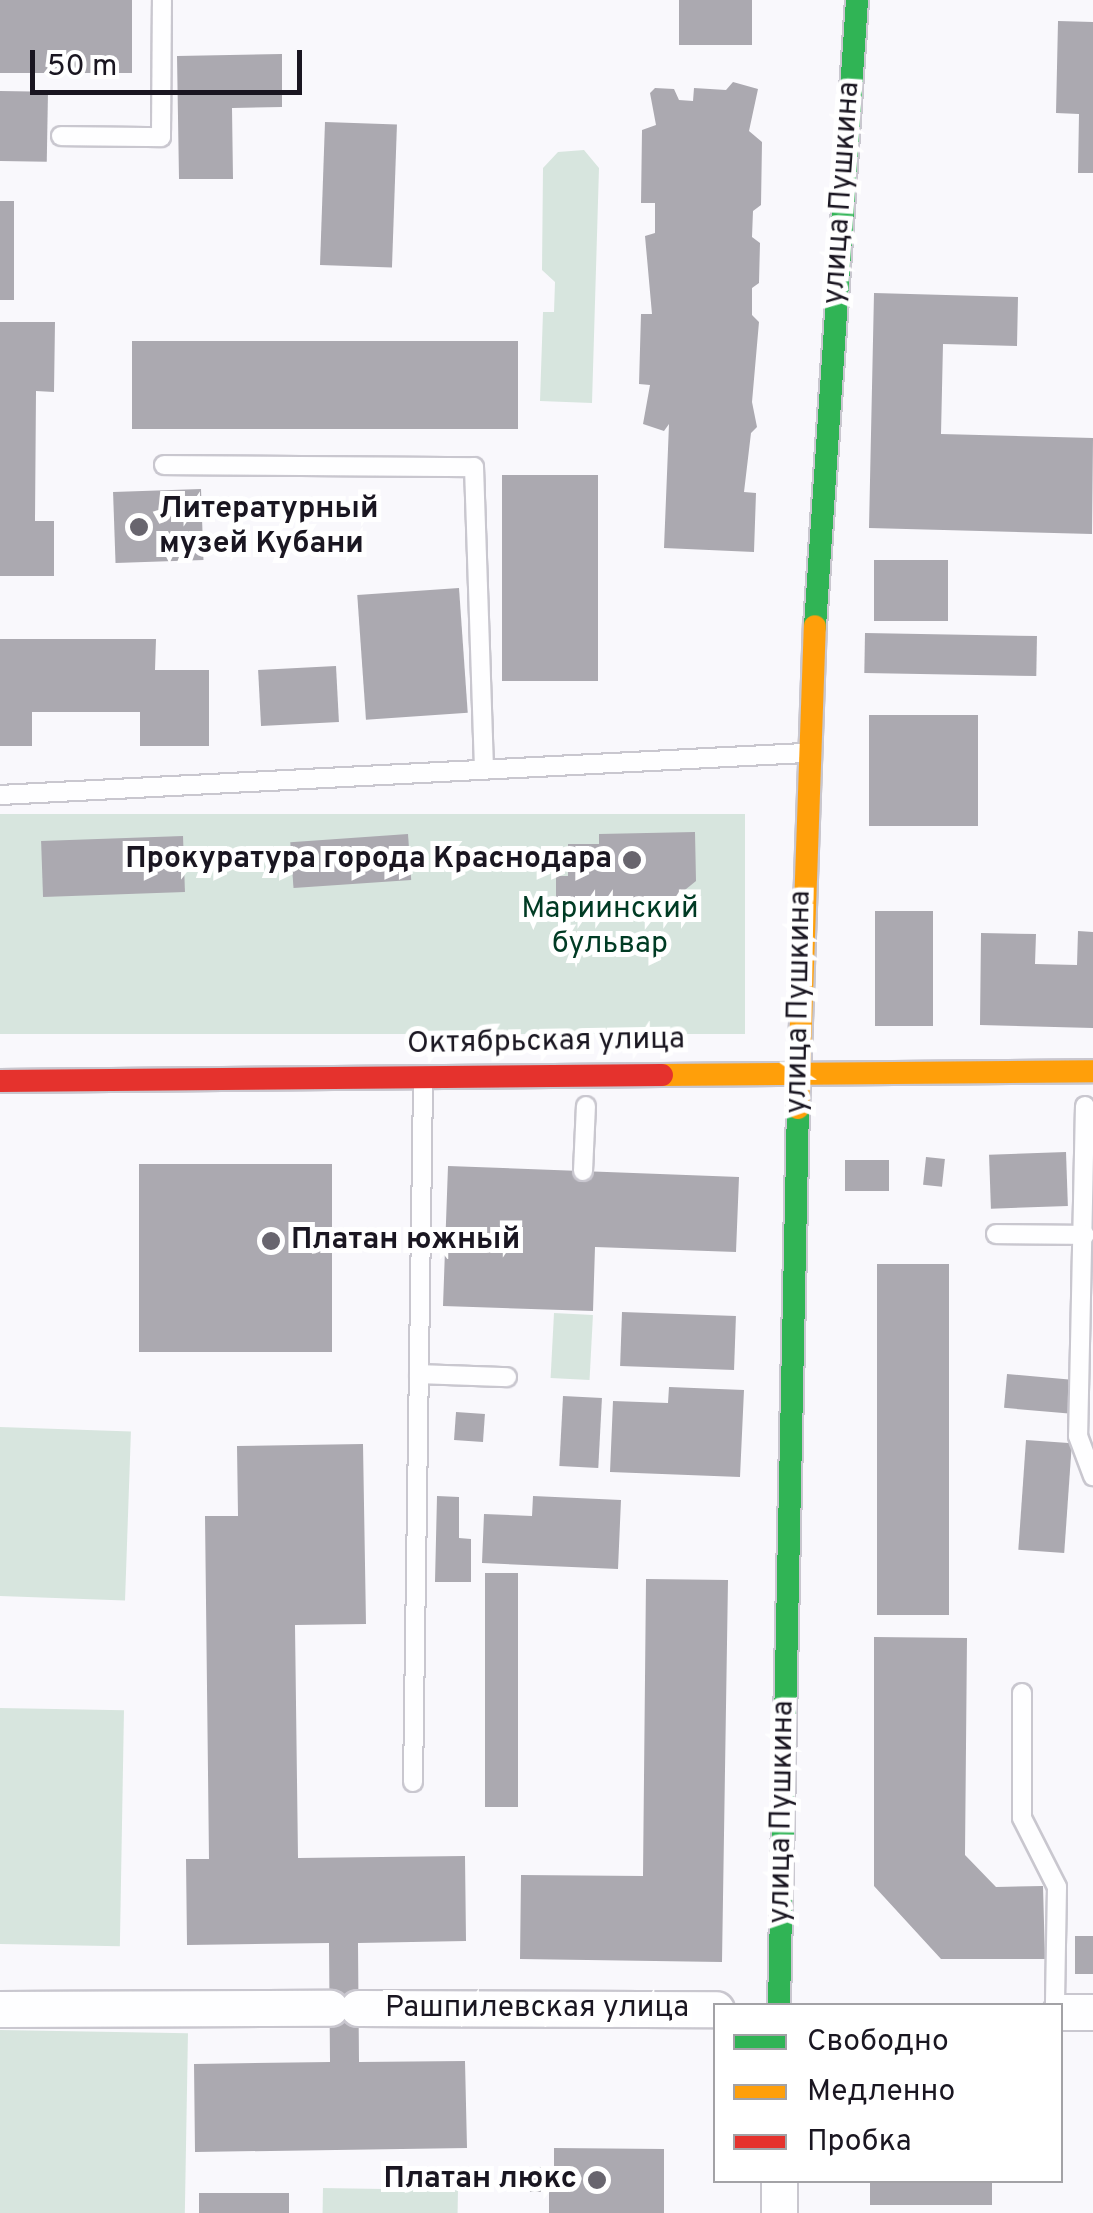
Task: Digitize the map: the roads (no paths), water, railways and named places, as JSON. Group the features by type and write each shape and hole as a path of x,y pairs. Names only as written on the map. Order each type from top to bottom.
{"street":[{"name":"улица Пушкина","path":"779,2003 806,753 857,0"},
{"name":"Октябрьская улица","path":"0,1081 798,1070 1093,1071"},
{"path":"769,1105 822,1105"},
{"name":"Октябрьская улица","path":"389,1108 432,1107"},
{"name":"Рашпилевская улица","path":"0,2009 713,2009"},
{"path":"1063,2012 1093,2012"},
{"path":"779,2183 779,2213"}],"lane":[{"path":"61,136 161,137 162,0"},
{"path":"164,465 474,467 484,768"},
{"path":"0,796 806,753"},
{"path":"413,1782 419,1374 432,1107 423,1075"},
{"path":"583,1171 586,1106"},
{"path":"1081,1106 1086,1235 1078,1436 1093,1476"},
{"path":"996,1234 1086,1235"},
{"path":"419,1374 507,1377"},
{"path":"1022,1694 1022,1818 1057,1887 1055,2003"}],"place":[{"name":"Литературный музей Кубани","path":"139,527"},
{"name":"Прокуратура города Краснодара","path":"632,860"},
{"name":"Платан южный","path":"271,1241"},
{"name":"Платан люкс","path":"597,2180"}],"park label":[{"name":"Мариинский бульвар","path":"610,927"}]}
